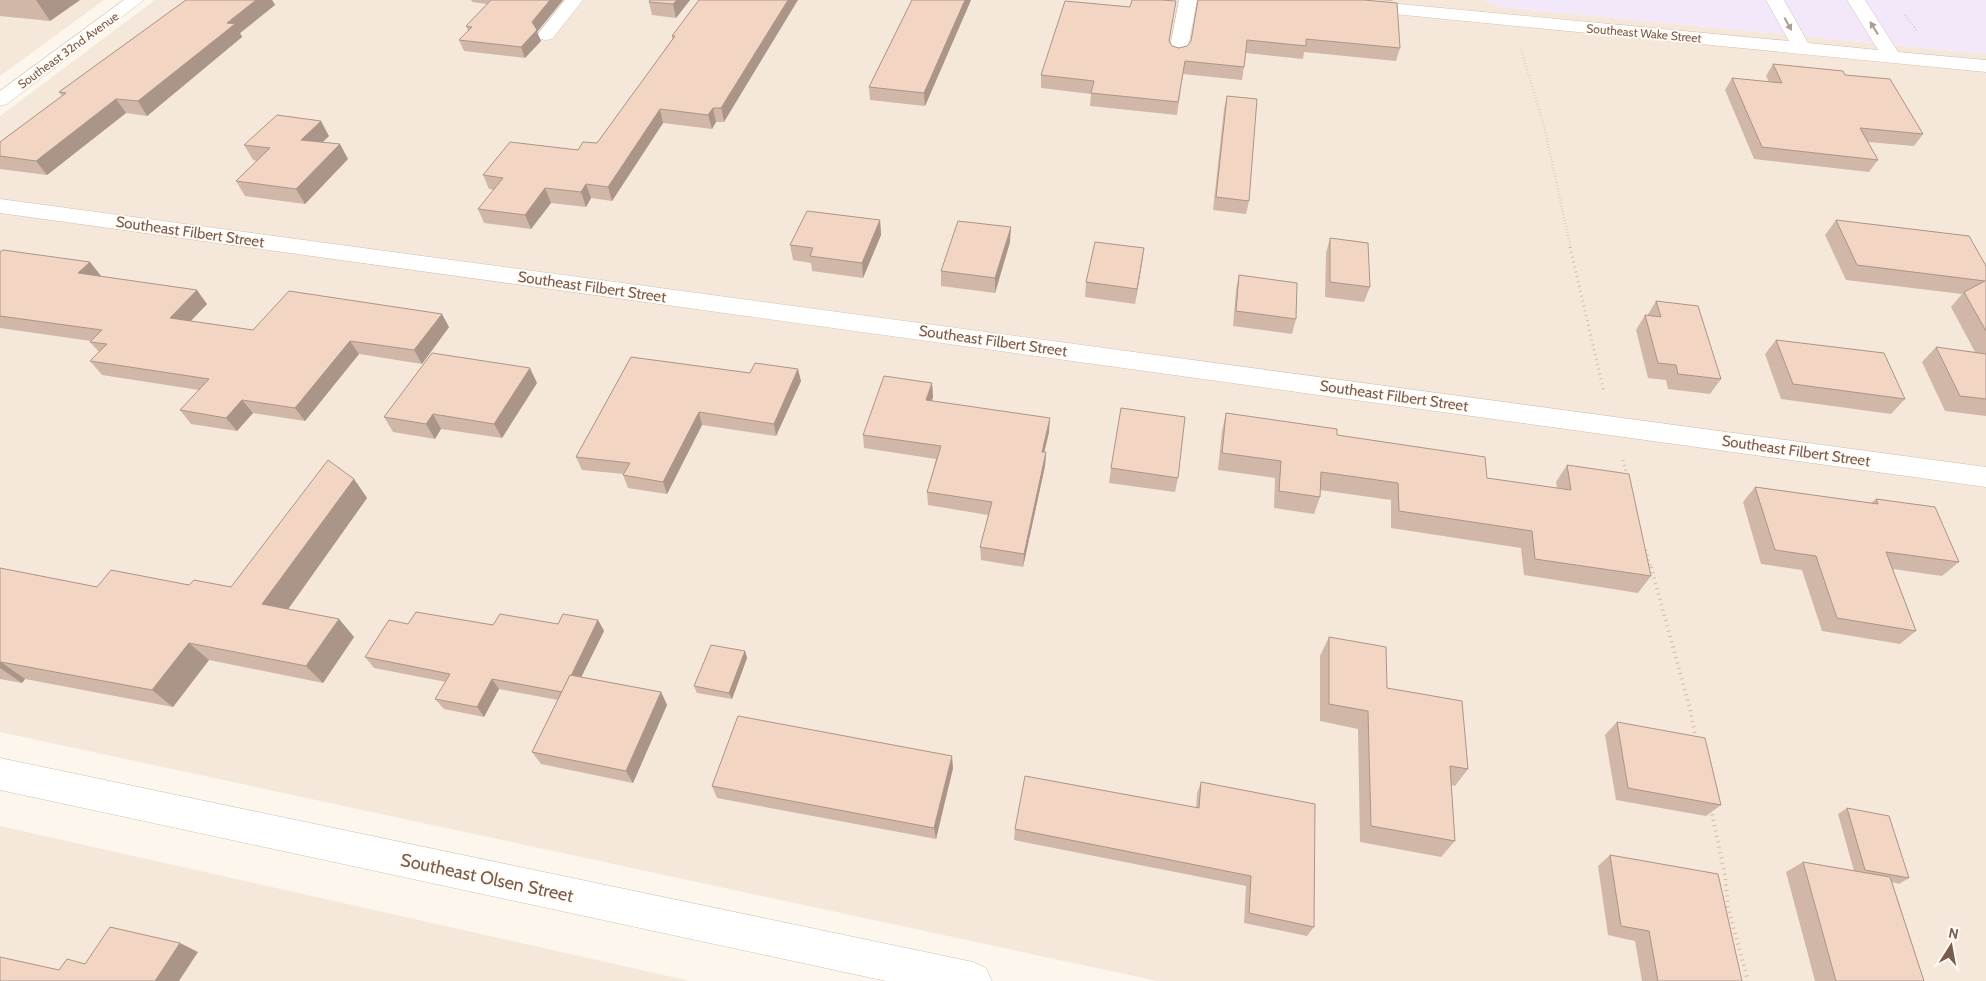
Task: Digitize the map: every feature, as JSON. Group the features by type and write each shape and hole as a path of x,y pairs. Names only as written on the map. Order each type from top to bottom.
{"street":[{"name":"Southeast 32nd Avenue","path":"0,100 9,85 135,0"},
{"path":"546,35 574,0"},
{"path":"1178,53 1188,0"},
{"name":"Southeast Wake Street","path":"1302,0 1455,8 1986,66"},
{"path":"1774,0 1801,47"},
{"path":"1856,0 1892,57"},
{"name":"Southeast Filbert Street","path":"0,206 1986,478"},
{"name":"Southeast Olsen Street","path":"0,774 973,981"}],"path":[{"path":"1901,8 1916,31"},
{"path":"1519,43 1544,126 1604,392"},
{"path":"1621,455 1628,482"},
{"path":"1644,546 1690,710 1697,744"},
{"path":"1711,808 1725,875 1728,907 1748,981"}],"shaded area":[{"path":"0,0 104,0 0,76"},
{"path":"155,0 1483,0 1499,7 1986,54 1986,981 1157,981 0,732 0,116"},
{"path":"1483,0 1986,0 1986,54 1499,7"},
{"path":"0,826 690,981 0,981"}],"building":[{"path":"186,0 256,0 227,23 235,24 138,101 116,99 36,161 0,156 0,142 66,93 59,92"},
{"path":"491,0 550,0 532,22 537,30 521,47 459,40 472,27 466,26"},
{"path":"650,0 677,0 673,4 649,2"},
{"path":"699,0 788,0 721,108 713,108 708,115 660,109 608,187 586,184 581,192 545,188 525,215 478,209 503,178 483,175 510,142 578,150 583,142 597,143"},
{"path":"912,0 965,0 924,93 869,87"},
{"path":"1132,0 1176,1 1169,41 1172,46 1179,48 1187,46 1191,41 1198,0 1364,0 1397,3 1400,48 1306,39 1306,46 1247,40 1244,67 1185,61 1178,102 1091,93 1094,81 1041,75 1065,1 1130,7"},
{"path":"1773,64 1843,71 1845,75 1890,79 1923,134 1860,128 1878,160 1762,147 1732,78 1782,83"},
{"path":"1227,96 1257,99 1249,201 1216,197"},
{"path":"277,115 321,121 301,140 340,144 296,189 236,181 270,148 244,145"},
{"path":"807,211 880,220 862,263 810,256 813,248 790,245"},
{"path":"1836,220 1969,236 1986,266 1986,331 1964,292 1985,281 1857,265"},
{"path":"958,221 1011,227 995,278 941,271"},
{"path":"1330,238 1368,243 1370,287 1330,282"},
{"path":"1095,242 1144,248 1137,289 1086,282"},
{"path":"3,250 90,262 78,273 197,290 170,318 253,330 289,291 442,314 414,350 350,341 295,408 242,400 226,418 180,410 209,379 90,361 107,344 90,342 102,330 0,316 0,252"},
{"path":"1239,275 1297,283 1296,319 1236,311"},
{"path":"1656,301 1698,306 1721,379 1678,374 1676,365 1658,363 1645,315 1661,317"},
{"path":"1776,340 1884,353 1905,399 1793,384"},
{"path":"1936,347 1986,354 1986,399 1960,396"},
{"path":"432,353 530,368 494,424 433,414 426,424 384,417"},
{"path":"631,357 750,373 755,363 798,369 774,424 699,412 663,482 623,475 630,463 576,457"},
{"path":"884,376 932,383 926,400 1050,418 1042,452 1046,452 1024,554 980,547 992,502 927,492 941,446 863,435"},
{"path":"1121,408 1185,417 1178,478 1111,468"},
{"path":"1226,413 1337,429 1337,435 1485,457 1487,478 1571,490 1567,465 1629,474 1651,576 1535,559 1532,531 1399,511 1398,483 1321,472 1320,497 1279,491 1281,461 1222,453"},
{"path":"328,460 354,479 262,604 339,619 306,666 189,643 152,690 0,663 0,568 97,587 111,570 189,585 194,580 231,587"},
{"path":"1755,487 1878,504 1876,499 1935,507 1959,562 1886,552 1916,631 1837,618 1816,556 1775,550"},
{"path":"416,612 493,625 500,614 558,624 563,614 598,620 562,692 492,679 477,707 435,699 450,674 365,657 389,620 408,624"},
{"path":"1329,637 1386,647 1387,688 1462,701 1468,769 1450,766 1455,841 1371,826 1368,711 1329,704"},
{"path":"711,645 745,651 729,693 694,686"},
{"path":"570,675 661,692 626,771 532,752"},
{"path":"738,716 952,756 934,828 712,786"},
{"path":"1617,722 1705,738 1721,805 1628,788"},
{"path":"1025,776 1199,808 1201,782 1315,804 1314,927 1249,913 1251,876 1015,829"},
{"path":"1847,808 1889,816 1909,878 1865,870"},
{"path":"1610,855 1718,874 1742,981 1658,981 1649,931 1621,926"},
{"path":"1803,862 1890,877 1924,981 1836,981"},
{"path":"110,927 180,943 155,981 0,981 0,957 59,970 67,959 85,964"}]}
